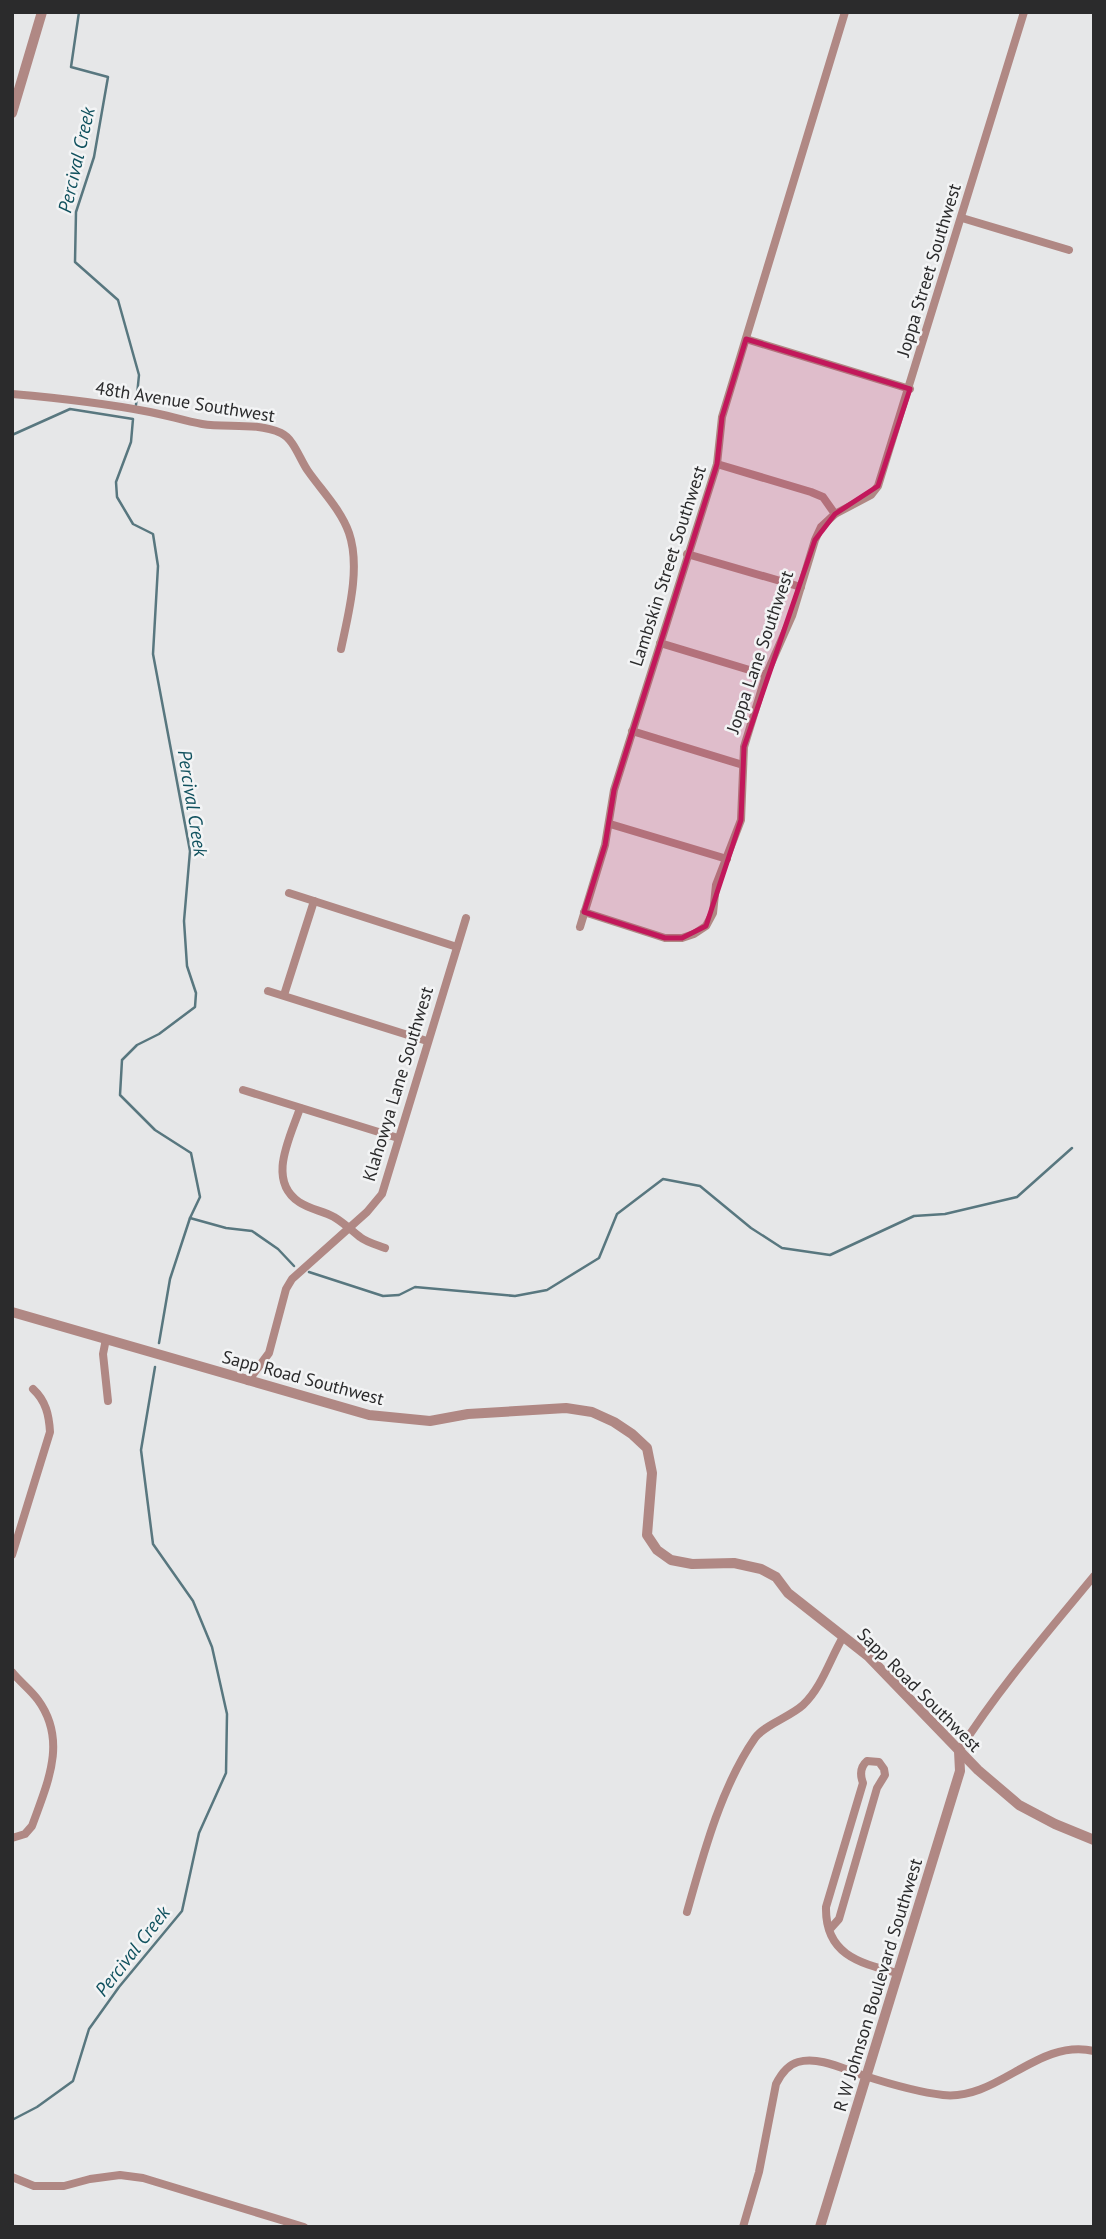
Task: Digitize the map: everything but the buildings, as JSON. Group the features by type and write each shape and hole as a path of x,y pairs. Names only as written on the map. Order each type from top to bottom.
{"street":[{"path":"12,113 42,12"},
{"name":"Lambskin Street Southwest","path":"579,927 605,845 614,790 687,554 718,464 722,417 845,12"},
{"name":"Joppa Street Southwest","path":"835,514 871,495 878,486 1024,12"},
{"path":"961,218 1069,250"},
{"path":"746,339 910,389"},
{"name":"48th Avenue Southwest","path":"12,394 73,400 147,411 202,424 239,425 283,433 329,498 349,533 353,565 350,605 341,649"},
{"path":"718,464 823,497 835,514"},
{"name":"Joppa Lane Southwest","path":"584,912 665,938 682,938 706,926 713,913 716,885 741,820 744,747 766,675 792,616 821,527 835,514"},
{"path":"687,554 801,587"},
{"path":"660,643 766,675"},
{"path":"632,731 743,765"},
{"path":"610,824 726,859"},
{"path":"289,893 457,947"},
{"path":"284,996 314,901"},
{"name":"Klahowya Lane Southwest","path":"248,1381 269,1353 289,1284 367,1212 382,1194 466,918"},
{"path":"268,991 427,1041"},
{"path":"243,1090 398,1138"},
{"path":"300,1108 283,1160 282,1177 287,1191 300,1203 332,1216 349,1226 361,1238 385,1248"},
{"name":"Sapp Road Southwest","path":"12,1312 369,1415 430,1421 468,1414 566,1408 592,1412 632,1434 647,1448 652,1473 647,1535 657,1550 671,1560 692,1564 734,1563 761,1569 776,1577 788,1592 868,1656 978,1770 1019,1805 1094,1840"},
{"path":"106,1339 103,1354 108,1401"},
{"path":"12,1555 50,1432 44,1401 33,1389"},
{"path":"959,1751 982,1714 1034,1646 1094,1576"},
{"path":"687,1912 714,1827 738,1766 757,1735 805,1703 818,1686 844,1637"},
{"path":"12,1838 25,1834 32,1826 55,1754 48,1718 38,1700 14,1676"},
{"name":"R W Johnson Boulevard Southwest","path":"820,2227 960,1771 959,1751"},
{"path":"830,1929 839,1919 877,1788 885,1775 879,1762 867,1761 862,1769 863,1783 826,1908 826,1916 830,1929 837,1945 848,1956 897,1973"},
{"path":"743,2227 759,2172 776,2084 781,2073 797,2062 813,2061 934,2094 957,2095 988,2085 1051,2053 1067,2049 1094,2051"},
{"path":"12,2177 34,2186 64,2186 120,2175 143,2178 304,2227"}],"highlighted area":[{"path":"746,339 910,389 878,486 835,514 815,540 744,747 741,820 706,926 682,938 665,938 584,912 605,845 614,790 717,464 722,417"}],"waterway":[{"name":"Percival Creek","path":"79,12 71,67 108,77 94,157 76,212 75,262 118,300 139,375 136,405"},
{"name":"Percival Creek","path":"12,435 70,409 133,419 131,442 116,482 117,497 133,524 153,534 158,566 153,654 190,851 184,921 187,966 196,993 195,1007 159,1034 137,1045 122,1060 120,1095 155,1130 191,1153 200,1197 190,1218 170,1279 159,1343"},
{"path":"309,1272 383,1296 399,1295 415,1287 515,1296 547,1290 599,1258 617,1214 663,1179 700,1186 751,1228 782,1248 830,1255 914,1216 945,1214 1017,1197 1072,1148"},
{"path":"190,1218 226,1228 252,1231 278,1249 294,1266"},
{"name":"Percival Creek","path":"12,2120 37,2107 73,2081 89,2029 119,1987 182,1911 199,1833 226,1773 227,1714 212,1647 193,1601 153,1544 141,1450 155,1367"}]}
